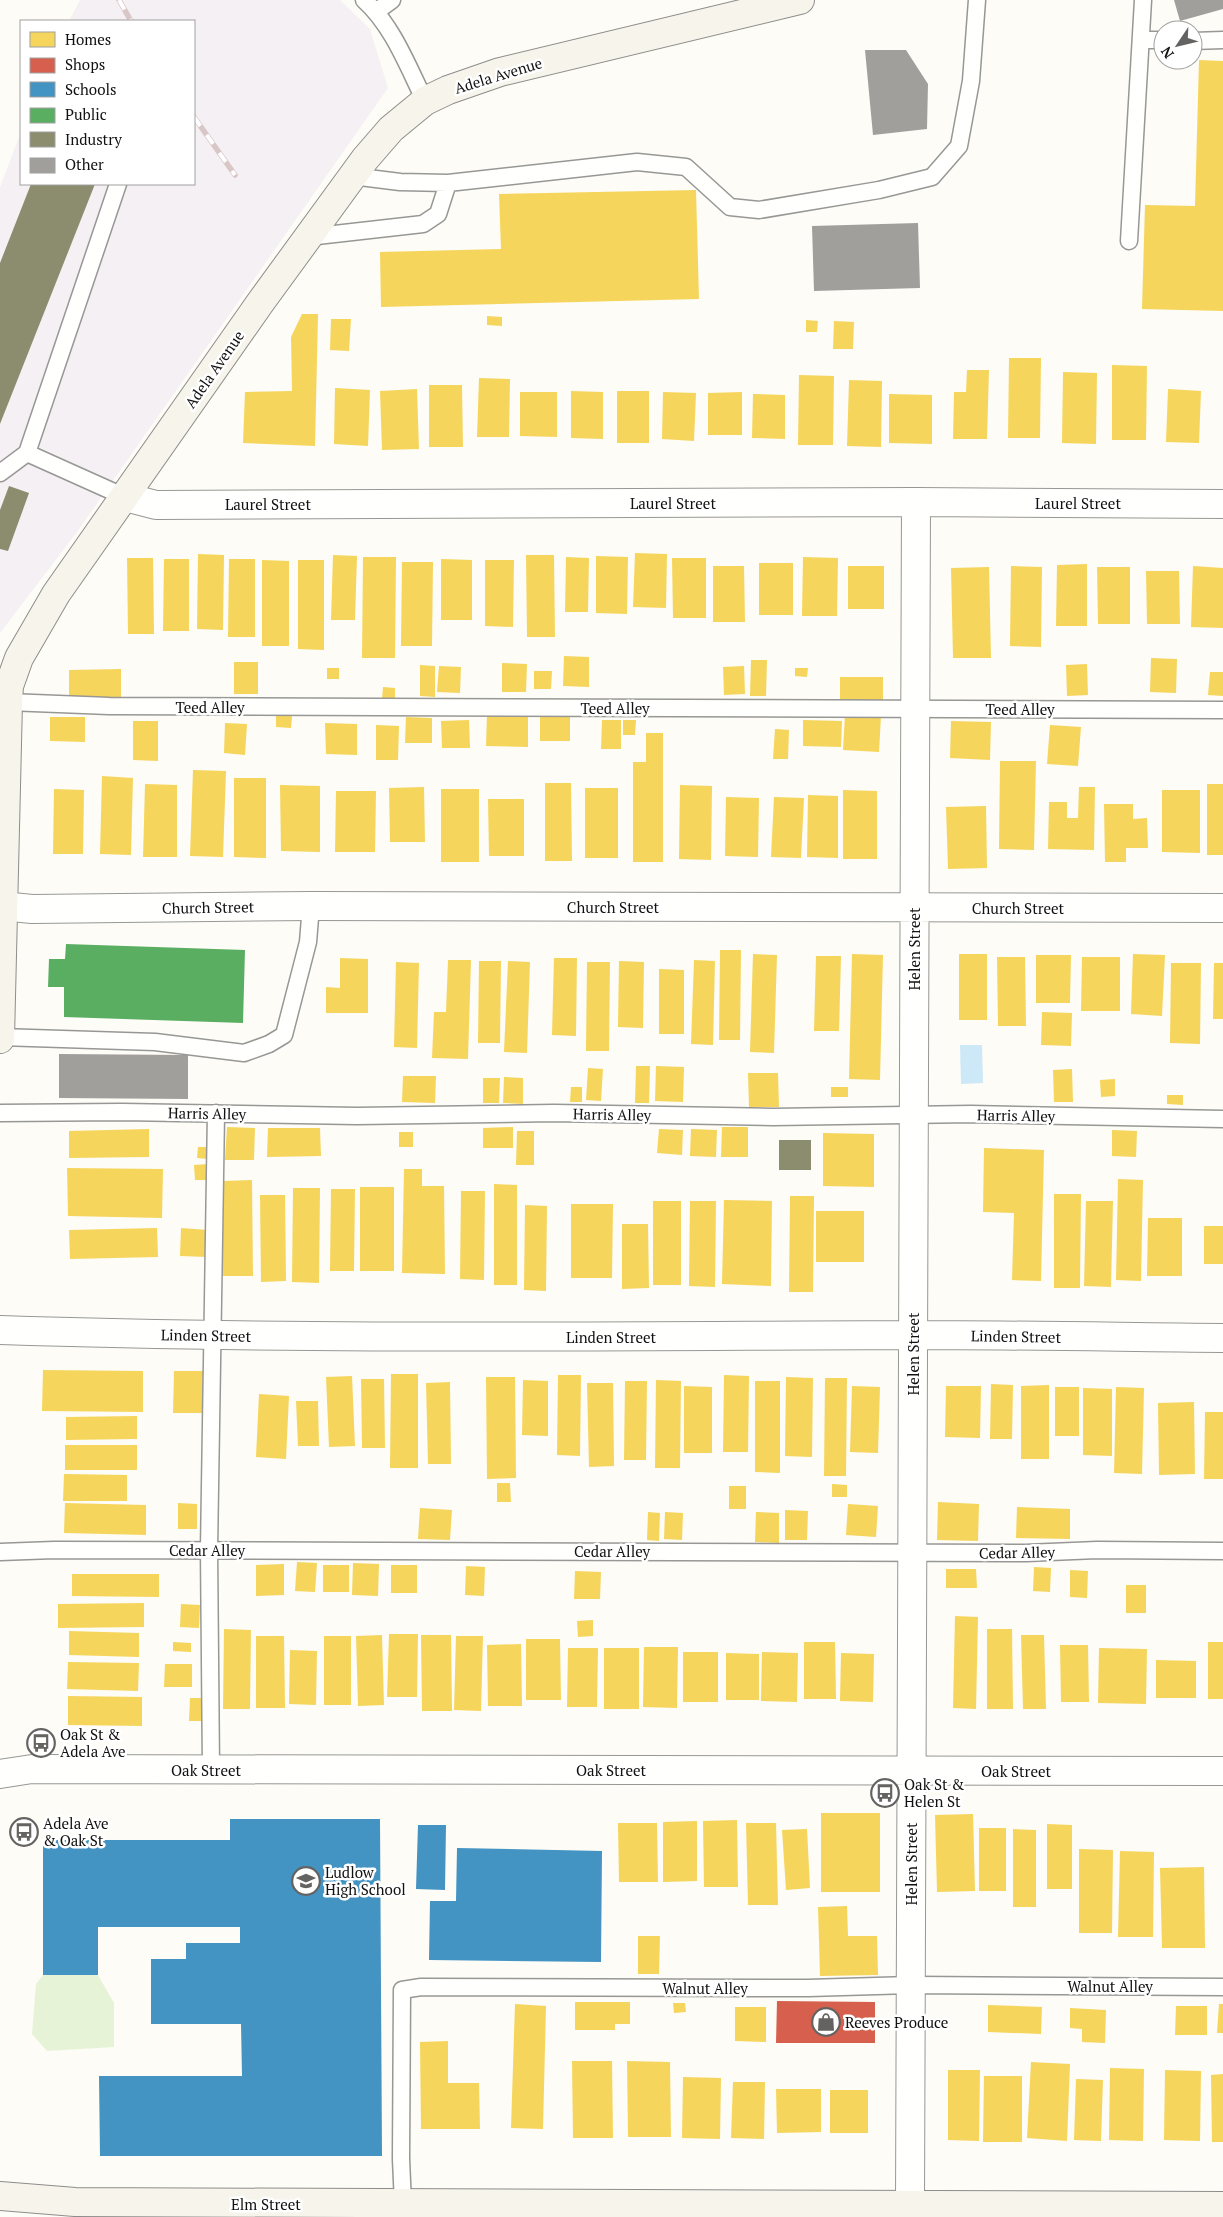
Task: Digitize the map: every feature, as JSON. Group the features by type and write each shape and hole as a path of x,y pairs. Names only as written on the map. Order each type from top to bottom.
{"street":[{"name":"Adela Avenue","path":"0,1038 1,905 8,702 9,686 19,658 51,602 352,176 391,129 426,101 448,90 500,72 800,0"},
{"name":"Laurel Street","path":"125,497 156,505 916,502 1223,504"},
{"name":"Helen Street","path":"910,2205 916,502"},
{"name":"Church Street","path":"1,905 32,909 311,906 1223,908"},
{"name":"Linden Street","path":"0,1330 213,1335 561,1337 913,1335 1223,1338"},
{"name":"Oak Street","path":"0,1774 32,1769 1223,1771"},
{"name":"Elm Street","path":"0,2196 75,2202 1223,2206"}],"lane":[{"path":"364,0 377,11 426,101"},
{"path":"377,11 392,0"},
{"path":"352,176 400,182 448,183 637,162 686,167 730,207 759,210 879,190 932,177 958,146 971,81 977,0"},
{"path":"1129,241 1144,0"},
{"path":"1142,40 1153,40"},
{"path":"1203,41 1223,40"},
{"path":"308,237 423,224 438,214 448,183"},
{"path":"0,473 27,452 118,185"},
{"path":"27,452 125,497"},
{"name":"Teed Alley","path":"8,702 119,706 1223,710"},
{"path":"0,1038 155,1042 244,1053 270,1044 284,1036 308,942 311,906"},
{"name":"Harris Alley","path":"0,1113 216,1113 356,1116 554,1113 773,1117 971,1114 1223,1119"},
{"path":"211,1770 209,1550 216,1113"},
{"name":"Cedar Alley","path":"0,1552 209,1550 1026,1553 1097,1550 1223,1552"},
{"name":"Walnut Alley","path":"402,2204 402,1990 421,1987 808,1988 911,1985 1223,1987"}],"shaded area":[{"path":"80,0 340,0 370,29 388,88 77,532 0,633 0,187 20,135 20,185 195,185 195,20 70,20"}],"green space":[{"path":"43,1975 98,1975 114,2003 114,2047 47,2051 32,2034 36,1984"}],"water":[{"path":"960,1045 982,1045 983,1083 961,1084"}],"building: Homes":[{"path":"1203,60 1223,61 1223,311 1142,309 1145,205 1195,206 1199,70 1203,70"},
{"path":"696,190 699,299 381,307 380,252 501,249 499,194"},
{"path":"302,314 318,314 315,446 243,443 245,392 292,391 291,337"},
{"path":"487,316 502,317 502,326 487,325"},
{"path":"331,319 351,319 349,351 330,350"},
{"path":"806,320 818,321 817,332 806,332"},
{"path":"834,321 854,322 853,349 833,349"},
{"path":"1009,358 1041,358 1040,438 1008,438"},
{"path":"1112,365 1147,366 1146,440 1112,440"},
{"path":"967,370 989,370 987,439 953,439 954,392 966,392"},
{"path":"1063,372 1097,373 1096,444 1062,443"},
{"path":"799,375 834,376 833,445 798,445"},
{"path":"479,378 510,379 509,437 477,437"},
{"path":"849,380 882,381 881,447 847,446"},
{"path":"429,385 462,385 463,447 429,447"},
{"path":"335,388 370,390 368,446 334,444"},
{"path":"417,389 419,449 382,450 380,391"},
{"path":"1168,389 1201,391 1199,443 1166,442"},
{"path":"571,391 603,392 603,439 571,438"},
{"path":"617,391 649,391 649,443 617,443"},
{"path":"520,392 557,392 557,437 520,436"},
{"path":"663,392 696,393 694,441 662,439"},
{"path":"742,392 742,435 708,435 708,393"},
{"path":"753,394 785,395 785,439 752,438"},
{"path":"889,394 932,395 932,444 889,443"},
{"path":"635,553 667,554 666,608 633,607"},
{"path":"198,554 224,555 223,630 197,629"},
{"path":"333,555 357,556 355,620 331,620"},
{"path":"526,555 554,555 555,637 527,637"},
{"path":"596,556 628,557 627,614 596,613"},
{"path":"363,557 396,557 395,658 362,658"},
{"path":"566,557 589,558 588,612 565,612"},
{"path":"803,557 838,558 837,616 802,616"},
{"path":"127,558 153,558 154,634 128,634"},
{"path":"672,558 706,558 706,618 673,618"},
{"path":"164,559 189,559 189,631 163,631"},
{"path":"229,559 255,559 255,637 228,637"},
{"path":"441,559 472,560 472,620 441,620"},
{"path":"262,560 289,561 289,646 262,646"},
{"path":"298,560 324,560 324,650 298,649"},
{"path":"485,560 514,560 513,627 485,626"},
{"path":"402,562 433,562 432,646 401,646"},
{"path":"759,563 793,563 793,615 759,615"},
{"path":"1087,564 1087,626 1056,626 1057,565"},
{"path":"713,566 744,566 745,622 713,622"},
{"path":"848,566 884,566 884,609 848,609"},
{"path":"1011,566 1042,567 1041,647 1010,646"},
{"path":"1193,566 1223,568 1223,628 1191,627"},
{"path":"989,567 991,658 953,658 951,568"},
{"path":"1097,567 1130,567 1130,624 1098,624"},
{"path":"1146,571 1179,571 1180,624 1147,624"},
{"path":"564,656 589,657 589,687 563,686"},
{"path":"1151,658 1177,659 1176,693 1150,692"},
{"path":"751,660 767,660 766,696 750,696"},
{"path":"234,662 258,662 258,694 234,694"},
{"path":"502,663 527,664 526,692 502,692"},
{"path":"1087,664 1088,695 1067,696 1066,665"},
{"path":"420,665 435,666 435,697 420,696"},
{"path":"439,666 461,667 460,693 437,692"},
{"path":"744,666 745,694 724,695 723,667"},
{"path":"327,668 339,668 339,679 327,679"},
{"path":"795,668 808,668 807,677 795,676"},
{"path":"121,669 121,698 69,699 69,670"},
{"path":"534,671 552,671 551,689 534,689"},
{"path":"1210,672 1223,672 1223,696 1208,695"},
{"path":"840,677 883,677 883,702 840,701"},
{"path":"383,687 395,688 395,700 382,699"},
{"path":"570,712 570,741 540,741 540,713"},
{"path":"845,714 881,716 879,752 843,750"},
{"path":"276,715 292,716 291,728 276,727"},
{"path":"487,715 528,716 528,747 486,746"},
{"path":"50,717 85,717 85,742 50,741"},
{"path":"406,717 432,718 432,743 405,743"},
{"path":"469,720 470,748 442,748 441,721"},
{"path":"602,720 621,720 621,749 601,749"},
{"path":"623,720 636,720 635,735 623,735"},
{"path":"803,720 842,721 841,747 803,746"},
{"path":"133,721 158,721 158,761 133,760"},
{"path":"951,721 991,722 990,760 950,758"},
{"path":"225,723 247,724 245,755 224,753"},
{"path":"325,723 357,724 357,755 326,754"},
{"path":"376,725 399,726 398,760 376,760"},
{"path":"1050,725 1081,727 1078,766 1047,764"},
{"path":"775,729 789,730 788,759 773,759"},
{"path":"646,733 663,733 663,862 633,862 633,762 646,762"},
{"path":"1000,761 1036,761 1034,850 999,849"},
{"path":"193,770 226,771 223,857 190,856"},
{"path":"102,776 133,778 131,855 100,854"},
{"path":"234,778 266,778 266,858 234,857"},
{"path":"545,783 571,783 572,861 545,861"},
{"path":"145,784 177,785 177,857 143,857"},
{"path":"1207,784 1223,784 1223,855 1207,855"},
{"path":"280,785 320,786 320,852 281,851"},
{"path":"680,785 712,786 711,860 679,859"},
{"path":"424,787 425,842 390,842 389,788"},
{"path":"1079,787 1095,787 1094,850 1048,849 1049,802 1067,802 1067,818 1078,818"},
{"path":"585,788 618,788 618,858 585,858"},
{"path":"54,789 84,790 83,854 53,854"},
{"path":"441,789 479,789 479,862 441,862"},
{"path":"843,790 877,791 877,859 843,859"},
{"path":"1162,790 1200,790 1200,853 1162,852"},
{"path":"336,791 376,791 375,852 335,852"},
{"path":"808,795 838,796 838,858 807,857"},
{"path":"726,797 759,798 758,857 725,856"},
{"path":"774,797 804,798 801,858 771,857"},
{"path":"488,799 524,799 524,856 489,856"},
{"path":"1104,804 1133,804 1133,819 1147,818 1148,848 1126,848 1126,862 1105,862"},
{"path":"986,806 987,868 948,869 946,807"},
{"path":"720,950 741,950 740,1040 719,1040"},
{"path":"753,954 777,955 774,1053 750,1052"},
{"path":"852,954 883,955 880,1080 849,1079"},
{"path":"959,954 987,954 987,1020 959,1020"},
{"path":"1133,954 1165,955 1162,1016 1131,1014"},
{"path":"1036,955 1071,955 1070,1003 1036,1003"},
{"path":"816,956 841,956 839,1031 814,1031"},
{"path":"997,957 1025,957 1026,1026 998,1026"},
{"path":"1082,957 1120,957 1120,1011 1081,1011"},
{"path":"340,958 368,959 368,1013 326,1013 326,987 340,988"},
{"path":"554,958 577,958 576,1036 552,1035"},
{"path":"448,960 471,960 468,1059 432,1058 434,1012 446,1012"},
{"path":"694,960 715,961 713,1045 691,1044"},
{"path":"479,961 501,961 500,1043 478,1043"},
{"path":"508,961 530,962 527,1053 504,1052"},
{"path":"619,961 644,962 643,1028 618,1027"},
{"path":"396,962 419,963 417,1048 394,1047"},
{"path":"587,962 610,962 609,1051 586,1051"},
{"path":"1171,963 1201,963 1200,1044 1170,1043"},
{"path":"1214,963 1223,963 1223,1019 1213,1019"},
{"path":"659,969 684,970 684,1034 659,1034"},
{"path":"1042,1012 1072,1013 1071,1046 1041,1045"},
{"path":"636,1066 650,1066 649,1103 635,1103"},
{"path":"656,1066 684,1067 683,1102 655,1101"},
{"path":"588,1068 603,1069 601,1101 586,1100"},
{"path":"1072,1069 1073,1102 1054,1102 1053,1070"},
{"path":"748,1073 778,1073 779,1107 749,1107"},
{"path":"403,1076 436,1076 435,1103 402,1102"},
{"path":"504,1077 523,1078 523,1104 503,1103"},
{"path":"483,1078 500,1078 499,1103 483,1103"},
{"path":"1115,1079 1115,1096 1101,1097 1100,1080"},
{"path":"571,1087 582,1087 582,1102 570,1102"},
{"path":"831,1087 848,1087 848,1097 831,1097"},
{"path":"1167,1095 1183,1095 1183,1105 1167,1104"},
{"path":"227,1127 255,1128 254,1160 225,1160"},
{"path":"513,1127 513,1148 483,1148 483,1128"},
{"path":"722,1127 748,1127 748,1157 721,1157"},
{"path":"268,1128 320,1128 321,1156 267,1157"},
{"path":"149,1129 149,1157 69,1158 69,1131"},
{"path":"659,1129 683,1130 682,1155 657,1153"},
{"path":"691,1129 717,1130 716,1157 690,1156"},
{"path":"1112,1130 1137,1131 1136,1157 1112,1156"},
{"path":"517,1131 534,1131 534,1165 516,1165"},
{"path":"399,1132 413,1132 413,1147 399,1147"},
{"path":"823,1133 874,1134 874,1187 823,1186"},
{"path":"198,1147 209,1147 208,1159 197,1158"},
{"path":"984,1148 1044,1150 1041,1281 1012,1280 1014,1213 983,1212"},
{"path":"208,1164 209,1180 195,1180 194,1165"},
{"path":"67,1168 163,1169 162,1218 68,1216"},
{"path":"404,1169 422,1169 422,1186 444,1186 445,1274 402,1273"},
{"path":"1118,1179 1143,1180 1141,1281 1116,1280"},
{"path":"252,1180 253,1276 223,1276 223,1181"},
{"path":"494,1184 517,1185 517,1285 494,1285"},
{"path":"360,1187 394,1187 394,1271 360,1271"},
{"path":"293,1188 320,1188 319,1283 292,1282"},
{"path":"331,1189 355,1189 354,1271 330,1271"},
{"path":"461,1191 485,1191 484,1280 460,1279"},
{"path":"1054,1194 1081,1194 1080,1288 1054,1288"},
{"path":"260,1195 285,1195 286,1281 261,1282"},
{"path":"790,1196 814,1196 813,1292 789,1292"},
{"path":"724,1200 772,1201 771,1286 722,1284"},
{"path":"653,1201 681,1201 681,1285 653,1285"},
{"path":"690,1201 716,1201 715,1287 689,1286"},
{"path":"1086,1201 1113,1201 1111,1287 1084,1286"},
{"path":"571,1204 613,1204 612,1278 571,1278"},
{"path":"525,1205 547,1206 546,1291 524,1290"},
{"path":"816,1211 864,1211 864,1262 816,1262"},
{"path":"1148,1218 1182,1218 1182,1276 1147,1276"},
{"path":"622,1224 648,1224 649,1288 622,1289"},
{"path":"1204,1226 1223,1226 1223,1264 1204,1264"},
{"path":"157,1228 158,1257 70,1259 69,1230"},
{"path":"181,1228 208,1230 207,1257 180,1256"},
{"path":"43,1370 143,1371 143,1412 42,1411"},
{"path":"174,1371 203,1371 202,1413 173,1413"},
{"path":"391,1374 418,1374 418,1468 390,1468"},
{"path":"558,1375 581,1375 580,1456 557,1455"},
{"path":"724,1375 749,1376 748,1452 723,1452"},
{"path":"352,1376 355,1446 329,1447 326,1377"},
{"path":"486,1377 515,1377 516,1478 487,1479"},
{"path":"786,1377 813,1378 812,1457 785,1456"},
{"path":"825,1378 847,1378 846,1476 824,1476"},
{"path":"361,1379 384,1379 385,1448 362,1448"},
{"path":"523,1380 548,1381 548,1436 522,1435"},
{"path":"656,1380 681,1381 680,1468 655,1468"},
{"path":"625,1381 647,1381 646,1460 624,1460"},
{"path":"755,1381 780,1381 780,1473 755,1472"},
{"path":"450,1382 451,1464 428,1464 426,1383"},
{"path":"587,1383 613,1383 614,1466 589,1467"},
{"path":"991,1384 1013,1385 1012,1439 990,1439"},
{"path":"1049,1385 1049,1459 1021,1459 1021,1386"},
{"path":"684,1386 712,1387 712,1453 684,1453"},
{"path":"852,1386 880,1387 878,1453 850,1452"},
{"path":"946,1386 981,1386 980,1438 945,1437"},
{"path":"1055,1387 1079,1387 1079,1436 1055,1436"},
{"path":"1116,1387 1144,1388 1142,1474 1114,1473"},
{"path":"1083,1388 1112,1389 1112,1456 1083,1455"},
{"path":"259,1394 289,1396 286,1459 256,1457"},
{"path":"296,1401 318,1401 319,1446 298,1446"},
{"path":"1194,1402 1195,1474 1159,1475 1158,1403"},
{"path":"1205,1412 1223,1412 1223,1479 1204,1479"},
{"path":"137,1416 137,1439 66,1440 66,1417"},
{"path":"65,1445 137,1445 137,1470 65,1470"},
{"path":"64,1474 127,1475 127,1501 63,1501"},
{"path":"497,1483 510,1483 511,1502 497,1502"},
{"path":"832,1484 847,1485 847,1497 832,1497"},
{"path":"729,1486 746,1486 746,1509 729,1509"},
{"path":"938,1502 979,1504 978,1541 937,1540"},
{"path":"65,1503 146,1505 146,1535 64,1533"},
{"path":"178,1503 197,1504 197,1529 178,1529"},
{"path":"848,1504 878,1506 876,1537 846,1535"},
{"path":"1017,1507 1070,1509 1070,1539 1016,1538"},
{"path":"420,1508 452,1510 450,1540 418,1539"},
{"path":"785,1510 808,1511 807,1540 785,1540"},
{"path":"648,1512 660,1513 659,1541 647,1540"},
{"path":"665,1512 683,1513 682,1540 664,1539"},
{"path":"756,1512 779,1513 779,1543 755,1542"},
{"path":"297,1562 317,1563 315,1592 295,1591"},
{"path":"353,1563 379,1564 378,1596 352,1595"},
{"path":"284,1564 284,1595 256,1596 256,1565"},
{"path":"323,1565 349,1565 349,1592 323,1592"},
{"path":"391,1565 417,1565 417,1593 391,1593"},
{"path":"466,1566 485,1567 484,1596 465,1595"},
{"path":"1034,1567 1051,1568 1050,1592 1033,1591"},
{"path":"946,1569 976,1569 977,1588 946,1588"},
{"path":"1070,1570 1088,1571 1087,1598 1070,1597"},
{"path":"575,1571 601,1572 600,1599 574,1599"},
{"path":"72,1574 159,1574 159,1597 72,1596"},
{"path":"1126,1585 1146,1585 1146,1613 1126,1613"},
{"path":"144,1603 144,1627 58,1628 58,1604"},
{"path":"181,1604 200,1605 199,1628 180,1627"},
{"path":"955,1616 978,1617 976,1709 953,1708"},
{"path":"593,1620 593,1636 578,1637 577,1621"},
{"path":"224,1629 251,1630 250,1709 223,1709"},
{"path":"987,1629 1012,1629 1013,1709 987,1709"},
{"path":"69,1631 139,1633 139,1657 69,1655"},
{"path":"389,1634 418,1634 417,1697 387,1697"},
{"path":"382,1635 384,1705 358,1706 356,1636"},
{"path":"421,1635 451,1635 452,1711 422,1711"},
{"path":"1021,1635 1044,1635 1046,1709 1023,1709"},
{"path":"256,1636 284,1636 285,1708 256,1708"},
{"path":"324,1636 351,1636 351,1705 324,1705"},
{"path":"456,1636 483,1636 481,1711 454,1710"},
{"path":"526,1639 560,1639 561,1700 526,1700"},
{"path":"173,1642 191,1643 191,1652 173,1651"},
{"path":"804,1642 835,1642 836,1699 804,1699"},
{"path":"1208,1642 1223,1642 1223,1699 1208,1699"},
{"path":"521,1644 522,1706 488,1706 487,1645"},
{"path":"1060,1645 1088,1645 1089,1702 1061,1702"},
{"path":"644,1647 678,1647 677,1708 643,1707"},
{"path":"568,1648 598,1648 597,1707 567,1707"},
{"path":"604,1648 639,1648 639,1709 604,1709"},
{"path":"1099,1648 1147,1649 1146,1704 1098,1703"},
{"path":"290,1650 317,1651 316,1705 289,1704"},
{"path":"683,1652 718,1652 718,1702 683,1702"},
{"path":"762,1652 798,1653 797,1702 761,1701"},
{"path":"726,1653 759,1654 759,1700 726,1700"},
{"path":"841,1653 874,1654 873,1702 840,1701"},
{"path":"1156,1660 1196,1661 1196,1698 1156,1698"},
{"path":"68,1662 139,1663 138,1691 67,1689"},
{"path":"165,1664 192,1664 192,1687 164,1687"},
{"path":"68,1696 142,1697 142,1726 68,1725"},
{"path":"190,1698 205,1698 204,1721 189,1721"},
{"path":"821,1813 880,1813 880,1892 821,1892"},
{"path":"973,1814 975,1891 937,1892 935,1815"},
{"path":"737,1820 738,1887 704,1887 703,1821"},
{"path":"697,1821 697,1881 663,1882 663,1822"},
{"path":"618,1823 657,1823 658,1882 619,1882"},
{"path":"746,1823 776,1823 778,1905 748,1905"},
{"path":"1047,1824 1072,1825 1072,1889 1047,1889"},
{"path":"979,1828 1006,1828 1006,1891 979,1891"},
{"path":"807,1829 810,1888 786,1890 782,1830"},
{"path":"1013,1829 1036,1830 1036,1907 1013,1907"},
{"path":"1079,1849 1113,1850 1112,1933 1079,1933"},
{"path":"1120,1851 1154,1852 1153,1937 1118,1937"},
{"path":"1204,1867 1205,1948 1162,1948 1160,1868"},
{"path":"847,1906 848,1936 877,1936 878,1975 820,1976 818,1907"},
{"path":"638,1936 660,1936 659,1974 638,1974"},
{"path":"575,2002 630,2002 630,2024 615,2024 615,2030 575,2030"},
{"path":"673,2003 685,2003 686,2012 674,2013"},
{"path":"515,2004 546,2006 543,2129 511,2128"},
{"path":"1219,2004 1223,2004 1223,2033 1217,2033"},
{"path":"988,2005 1042,2007 1041,2034 988,2032"},
{"path":"1176,2006 1207,2006 1207,2035 1175,2035"},
{"path":"735,2007 766,2007 766,2042 735,2041"},
{"path":"1070,2008 1106,2010 1105,2043 1082,2042 1082,2029 1070,2028"},
{"path":"448,2041 448,2083 479,2083 480,2129 421,2129 420,2042"},
{"path":"572,2061 612,2061 613,2138 573,2138"},
{"path":"627,2061 670,2062 671,2137 628,2137"},
{"path":"1031,2062 1070,2064 1067,2141 1027,2138"},
{"path":"1110,2068 1144,2069 1143,2141 1109,2140"},
{"path":"948,2070 980,2070 979,2141 948,2140"},
{"path":"1165,2070 1201,2071 1200,2141 1164,2140"},
{"path":"1223,2074 1223,2142 1212,2142 1211,2075"},
{"path":"984,2076 1022,2076 1022,2142 983,2142"},
{"path":"683,2077 721,2078 720,2139 682,2138"},
{"path":"1076,2079 1103,2080 1101,2141 1074,2140"},
{"path":"733,2082 765,2082 764,2139 731,2138"},
{"path":"776,2089 821,2089 821,2132 777,2133"},
{"path":"830,2090 868,2090 868,2133 830,2133"}],"building: Shops":[{"name":"Reeves Produce","path":"777,2001 875,2002 875,2043 776,2043"}],"building: Schools":[{"name":"Ludlow High School","path":"230,1819 380,1819 382,2156 100,2156 99,2076 242,2076 241,2024 151,2024 151,1959 186,1959 186,1943 240,1943 240,1927 98,1927 98,1975 43,1975 43,1840 230,1840"},
{"path":"418,1825 446,1825 445,1890 416,1889"},
{"path":"457,1848 602,1851 601,1962 429,1960 430,1901 456,1901"}],"building: Public":[{"path":"66,944 245,950 243,1023 64,1017 64,987 48,987 49,959 65,959"}],"building: Industry":[{"path":"31,185 95,185 0,424 0,263"},
{"path":"9,486 29,493 8,551 0,549 0,510"},
{"path":"779,1140 811,1140 811,1170 779,1170"}],"building: Other":[{"path":"1174,0 1223,0 1223,9 1180,20"},
{"path":"865,50 906,50 928,84 927,129 873,135"},
{"path":"918,223 920,288 814,291 812,226"},
{"path":"59,1054 188,1055 188,1099 59,1098"}],"railway":[{"path":"119,0 130,20"},
{"path":"195,118 235,175"}],"place":[{"name":"Oak St & Adela Ave","path":"41,1743"},
{"name":"Oak St & Helen St","path":"885,1793"},
{"name":"Adela Ave & Oak St","path":"24,1832"},
{"name":"Ludlow High School","path":"306,1881"},
{"name":"Reeves Produce","path":"826,2022"}]}
